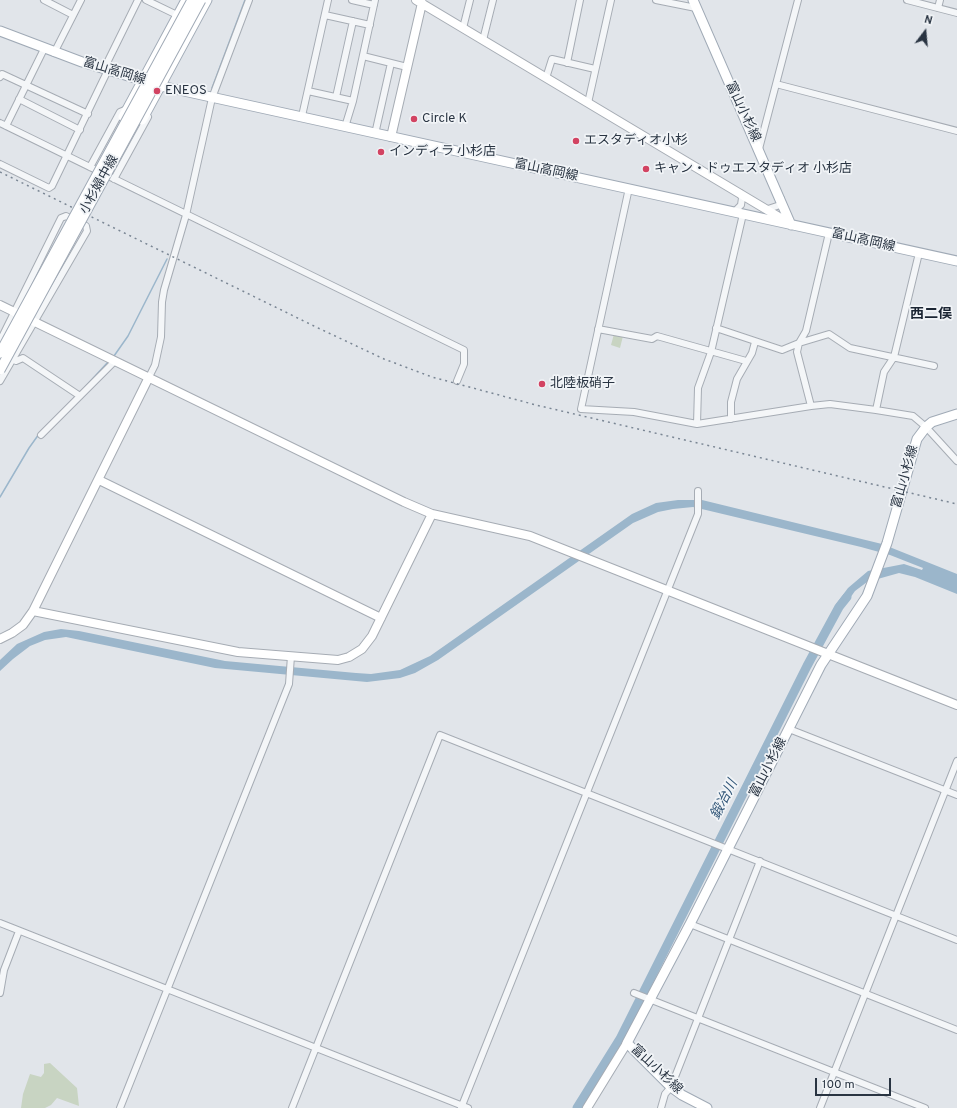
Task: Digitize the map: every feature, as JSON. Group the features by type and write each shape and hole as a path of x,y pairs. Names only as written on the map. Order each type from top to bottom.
{"main road":[{"path":"49,269 58,235 186,0"},
{"name":"小杉婦中線","path":"0,370 49,269 192,0"},
{"name":"小杉婦中線","path":"0,353 201,0"},
{"path":"49,269 73,246 207,0"},
{"name":"富山小杉線","path":"695,4 782,199 791,225"},
{"name":"富山高岡線","path":"0,31 54,53 160,86 957,261"},
{"path":"926,426 938,419 957,414"},
{"name":"富山小杉線","path":"707,1108 682,1095 671,1087 627,1043 649,998 690,924 727,848 789,729 825,653 861,606 883,556 917,439 926,426"}],"street":[{"path":"44,0 73,15"},
{"path":"54,53 81,0"},
{"path":"0,164 49,188 88,114 138,0"},
{"path":"146,0 177,15"},
{"path":"0,639 23,625 33,611 99,480 154,365 161,336 162,302 164,290 186,215 212,98 249,0"},
{"path":"302,116 328,0"},
{"path":"345,127 353,101 374,2 352,0"},
{"path":"463,28 470,0"},
{"path":"483,40 493,0"},
{"path":"567,63 580,0"},
{"path":"588,103 611,0"},
{"path":"656,0 695,4"},
{"path":"759,149 798,0"},
{"path":"907,0 957,13"},
{"path":"938,8 940,0"},
{"path":"391,137 420,1 546,78 768,209 791,225"},
{"path":"325,15 370,25"},
{"path":"336,97 353,21"},
{"path":"44,49 25,85 19,100 3,125 464,350 464,364 457,380"},
{"path":"363,56 407,67"},
{"path":"546,78 552,59 595,69"},
{"path":"375,134 391,63"},
{"path":"0,77 2,74 88,114"},
{"path":"776,84 957,131"},
{"path":"308,91 353,101"},
{"path":"19,100 80,130"},
{"path":"114,179 148,117 149,107"},
{"path":"90,167 120,112 125,113"},
{"path":"628,188 581,409 634,412 697,424 830,404 876,410 913,416 926,426 957,461"},
{"path":"697,424 698,388 711,352 741,205 742,198 740,193"},
{"path":"768,209 780,205 782,199"},
{"path":"0,341 16,312 61,218 66,216 86,226 87,231 0,381"},
{"path":"811,406 797,352 799,343 806,331 829,233"},
{"path":"876,410 884,372 894,357 919,253"},
{"path":"0,305 398,499 432,514 530,536 957,705"},
{"path":"716,328 782,350 829,334 850,348 934,366"},
{"path":"598,329 652,339 657,336 746,361"},
{"path":"731,419 730,402 737,379 752,353 755,342"},
{"path":"12,359 16,361 22,358 80,396"},
{"path":"41,435 116,361"},
{"path":"99,480 381,618"},
{"path":"0,923 464,1107 586,794 668,591 698,511 698,491"},
{"path":"33,611 238,652 338,660 349,657 362,649 372,636 432,514"},
{"path":"120,1108 288,684 291,656"},
{"path":"789,729 957,795"},
{"path":"292,1108 440,735 957,940"},
{"path":"820,1108 957,761"},
{"path":"660,1108 665,1094 671,1087 696,1018 760,861"},
{"path":"690,924 957,1030"},
{"path":"0,993 4,970 19,930"},
{"path":"634,993 925,1108"},
{"path":"587,1108 627,1043"}],"green space":[{"path":"614,334 623,336 620,348 611,345"},
{"path":"50,1063 77,1088 79,1106 57,1098 51,1105 45,1108 21,1108 23,1094 30,1074 41,1077 44,1073 44,1064"}],"water":[{"path":"678,500 702,500 882,544 957,574 957,594 915,577 899,573 867,582 855,591 843,608 836,604 848,588 868,571 904,564 922,570 923,568 890,555 861,547 693,507 658,512 633,523 438,660 415,673 400,678 367,682 215,668 66,637 45,640 30,646 0,671 0,660 17,644 44,632 61,629 79,631 225,661 371,674 400,670 430,656 632,514 656,503"}],"waterway":[{"path":"212,88 245,0"},
{"path":"114,356 128,336 167,259"},
{"path":"85,387 108,362"},
{"path":"0,497 39,434"},
{"name":"鍛冶川","path":"577,1108 620,1039 807,666 839,607 847,597"}],"railway":[{"path":"0,172 316,327 384,359 432,377 536,405 957,504"}],"place":[{"name":"ENEOS","path":"157,91"},
{"name":"Circle K","path":"414,119"},
{"name":"エスタディオ小杉","path":"576,141"},
{"name":"インディラ 小杉店","path":"381,152"},
{"name":"キャン・ドゥエスタディオ 小杉店","path":"646,169"},
{"name":"北陸板硝子","path":"542,384"}],"district":[{"name":"西二俣","path":"931,315"}]}
